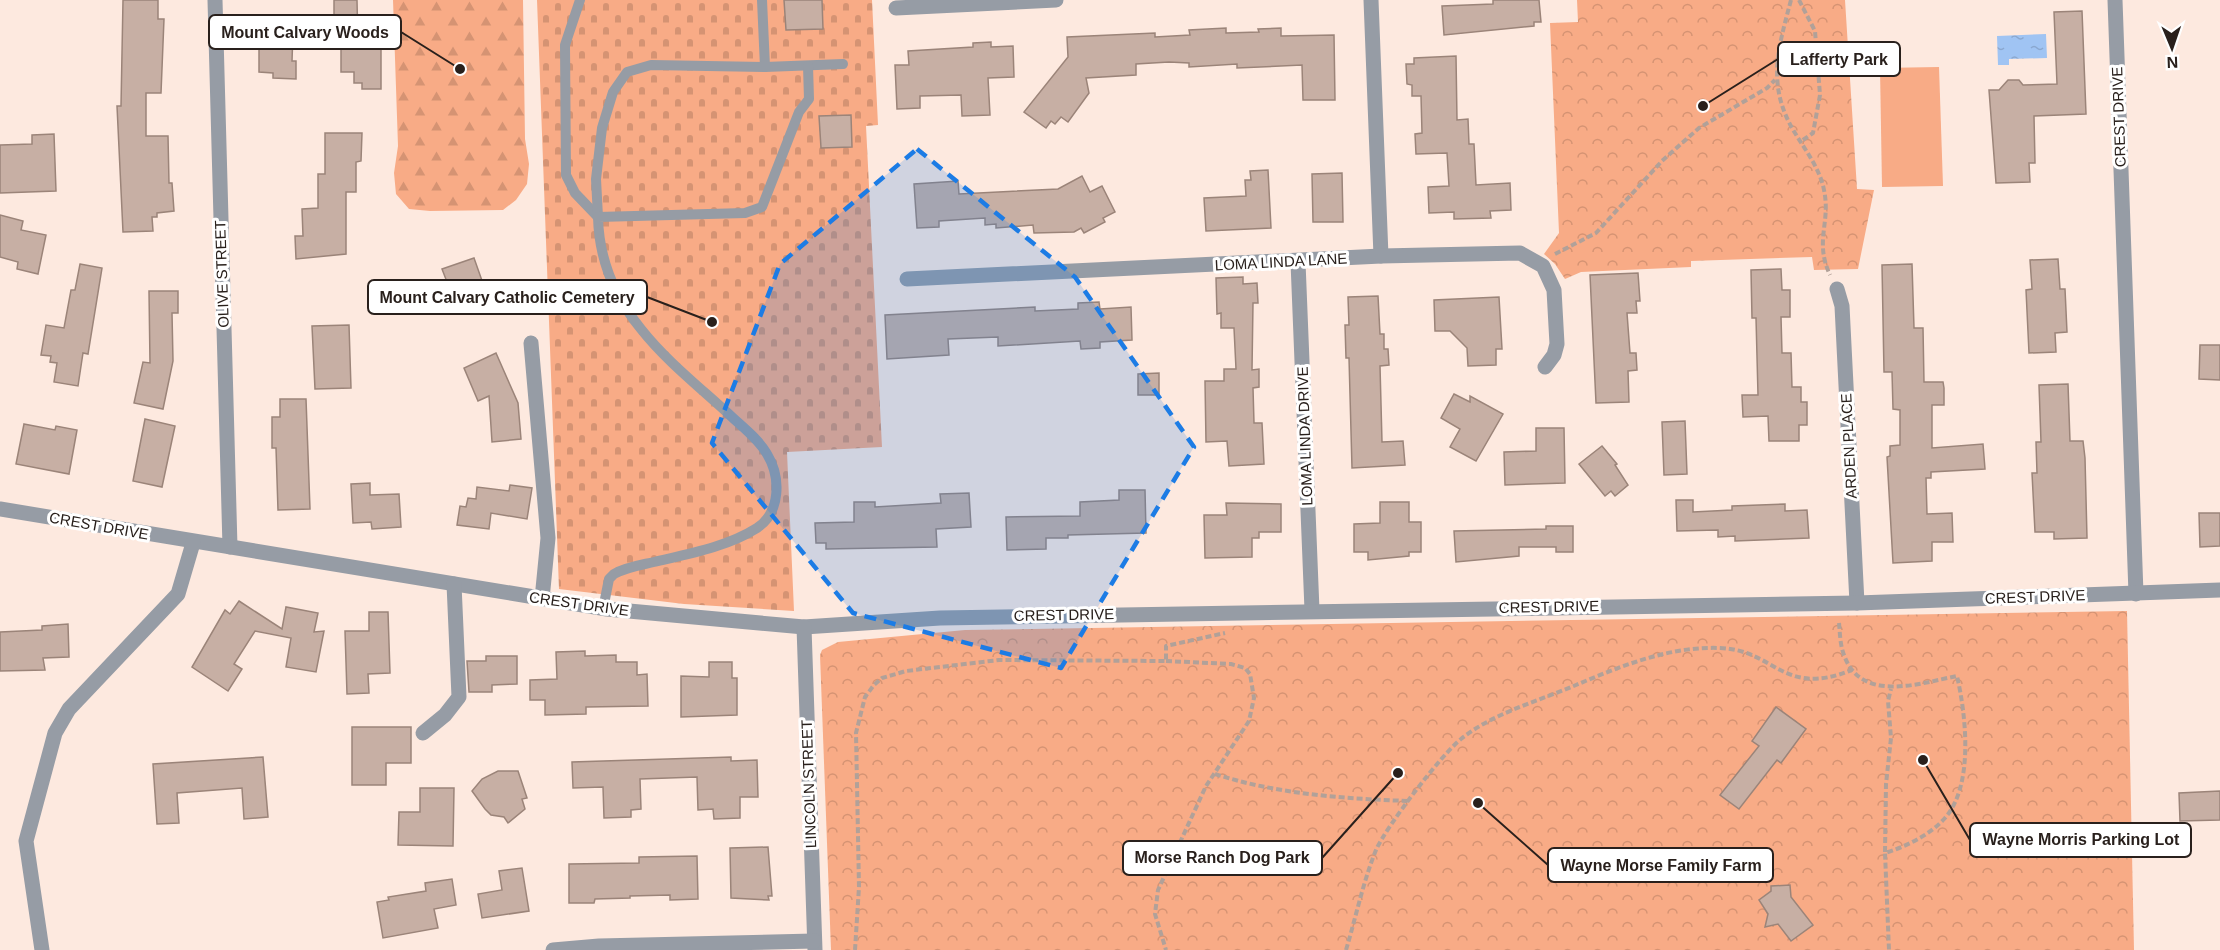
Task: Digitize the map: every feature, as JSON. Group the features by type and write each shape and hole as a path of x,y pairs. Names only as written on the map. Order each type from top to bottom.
{"street":[{"name":"OLIVE STREET","path":"215,0 230,547"},
{"path":"896,8 965,2 1056,0"},
{"path":"1371,0 1381,256"},
{"name":"CREST DRIVE","path":"2115,0 2136,594"},
{"name":"LOMA LINDA LANE","path":"908,279 1509,252 1528,255 1543,266"},
{"name":"LOMA LINDA DRIVE","path":"1298,262 1312,610"},
{"path":"1543,266 1554,290 1557,344 1554,355 1545,367"},
{"name":"ARDEN PLACE","path":"1837,289 1842,306 1857,603"},
{"path":"531,343 548,538 542,599"},
{"name":"CREST DRIVE","path":"0,509 194,543 603,609 804,627 940,618 1312,610 1857,603 2220,590"},
{"path":"42,950 26,841 55,732 69,710 178,594 194,543"},
{"path":"423,733 445,715 459,697 454,584"},
{"name":"LINCOLN STREET","path":"553,950 599,946 815,945 804,627"}],"lane":[{"path":"580,0 565,45 566,175 575,193 598,217 745,213 762,207 799,112 809,99 807,66"},
{"path":"762,0 765,67"},
{"path":"603,609 609,579 615,574 713,547 742,536 765,522 776,503 777,493 774,469 762,446 658,348 618,296 600,251 596,179 600,138 613,92 627,72 651,64 765,67 843,64"}],"path":[{"path":"1791,0 1781,42 1777,89 1784,112 1818,171 1824,186 1826,215 1822,256 1837,289"},
{"path":"1799,0 1806,17 1815,27 1820,95 1814,133 1800,142"},
{"path":"1543,266 1556,253 1596,233 1683,140 1721,113 1767,88 1776,80"},
{"path":"1767,88 1777,89"},
{"path":"1839,622 1843,655 1852,670 1876,685 1891,689 1957,676 1965,720 1962,773 1951,810 1936,827 1924,836 1885,853"},
{"path":"1166,661 1166,646 1234,631"},
{"path":"1346,950 1376,850 1384,834 1461,739 1495,719 1588,680 1662,655 1696,649 1726,648 1804,679 1824,679 1852,670"},
{"path":"855,950 859,886 856,733 862,704 874,685 882,678 906,671 999,660 1166,661 1231,664 1245,668 1250,674 1254,698 1249,722 1199,799 1155,899 1155,914 1166,950"},
{"path":"1889,950 1885,853 1886,784 1891,738 1888,701 1891,689"},
{"path":"1215,774 1246,783 1296,791 1376,800 1410,801"}],"highlighted area":[{"path":"917,149 1075,277 1194,447 1061,668 853,613 712,443 780,264"}],"green space":[{"path":"393,0 523,0 525,139 529,164 527,184 516,200 503,210 409,209 396,194 394,173 398,146"},
{"path":"537,0 872,0 878,125 866,126 882,447 787,452 794,611 684,604 559,589"},
{"path":"1577,0 1845,0 1857,189 1874,190 1858,269 1814,270 1812,257 1691,261 1691,267 1581,272 1565,279 1555,264 1544,254 1559,233 1550,23 1578,22"},
{"path":"1939,67 1943,186 1882,187 1880,68"},
{"path":"2127,611 2134,950 831,950 820,655 822,650 838,642 965,630"}],"water":[{"path":"2046,34 2047,58 2009,59 2009,65 1998,65 1997,36"}],"building":[{"path":"123,0 158,0 158,19 164,19 161,93 146,93 146,136 168,136 169,183 172,183 174,211 157,213 157,217 152,217 153,231 123,232 117,106 121,106"},
{"path":"334,0 357,0 358,45 381,45 381,89 362,89 362,83 354,83 354,72 341,72 341,22 334,22"},
{"path":"784,0 822,0 823,29 786,30"},
{"path":"1493,0 1539,0 1541,22 1534,22 1534,26 1444,35 1442,6 1493,4"},
{"path":"2082,11 2086,114 2034,116 2035,163 2029,163 2030,182 1996,183 1989,90 1999,90 2008,80 2019,80 2023,85 2057,84 2054,12"},
{"path":"1226,28 1226,33 1259,32 1258,29 1281,28 1281,36 1334,35 1335,100 1303,100 1302,65 1237,68 1237,64 1189,67 1189,63 1169,62 1136,64 1136,75 1086,78 1089,93 1068,122 1061,117 1055,124 1051,121 1046,128 1024,112 1068,57 1067,37 1155,33 1155,37 1190,35 1189,30"},
{"path":"267,31 293,32 292,61 296,61 296,79 273,78 273,73 259,72 259,46 267,46"},
{"path":"991,42 991,47 1013,46 1014,77 988,78 990,115 962,116 961,95 920,96 920,108 897,109 895,65 909,65 908,51 973,47 973,43"},
{"path":"1456,56 1457,120 1468,119 1469,144 1474,144 1476,185 1510,183 1511,210 1490,211 1491,218 1454,219 1454,212 1429,213 1428,187 1449,186 1447,153 1416,154 1415,134 1422,133 1421,96 1412,96 1412,85 1407,84 1406,64 1414,64 1414,58"},
{"path":"851,115 852,147 821,148 819,116"},
{"path":"325,133 362,133 361,161 356,162 356,192 346,192 346,254 296,259 295,236 303,236 302,209 318,208 318,174 325,174"},
{"path":"54,134 56,191 0,193 0,145 32,144 32,135"},
{"path":"1268,170 1271,228 1206,231 1204,198 1246,196 1245,180 1251,180 1250,171"},
{"path":"1342,173 1343,222 1313,222 1312,174"},
{"path":"1082,176 1090,192 1102,186 1115,212 1103,218 1105,222 1084,233 1081,228 1074,232 1034,233 1033,225 996,228 996,224 985,225 985,218 939,221 939,227 917,228 914,184 958,181 959,194 1058,189"},
{"path":"0,215 23,221 21,230 46,235 38,274 17,269 18,262 0,257"},
{"path":"474,258 486,292 469,297 466,290 452,295 442,269"},
{"path":"2058,259 2060,289 2065,289 2067,332 2055,333 2056,352 2029,353 2026,290 2032,289 2030,260"},
{"path":"80,264 102,268 88,354 83,353 78,386 54,382 57,363 50,362 51,356 41,355 46,325 64,328 71,290 75,290"},
{"path":"1912,264 1914,328 1923,328 1924,382 1943,382 1944,388 1944,405 1932,405 1932,448 1983,444 1985,469 1931,472 1931,478 1926,478 1927,514 1952,513 1953,542 1932,542 1932,561 1893,563 1887,457 1890,456 1890,446 1900,445 1900,410 1893,409 1892,372 1884,372 1882,265"},
{"path":"1781,269 1782,290 1790,290 1790,317 1781,317 1782,353 1791,353 1792,387 1801,387 1801,402 1807,402 1807,425 1799,425 1799,441 1769,441 1768,416 1743,417 1742,395 1758,395 1756,318 1752,318 1751,270"},
{"path":"1638,273 1640,301 1636,301 1637,313 1627,313 1630,353 1636,353 1637,370 1628,371 1629,402 1596,403 1590,275"},
{"path":"1243,277 1243,284 1257,283 1258,303 1253,303 1252,370 1259,369 1259,387 1253,388 1254,423 1262,423 1264,464 1229,466 1227,441 1206,442 1205,381 1224,381 1224,369 1236,369 1234,328 1221,328 1221,313 1217,314 1216,278"},
{"path":"149,291 178,291 178,313 172,313 173,361 163,409 134,403 143,362 150,363"},
{"path":"1378,296 1380,334 1384,334 1384,349 1388,349 1389,365 1380,366 1382,442 1403,441 1405,465 1352,468 1349,358 1346,358 1345,325 1349,325 1348,297"},
{"path":"1499,297 1502,349 1496,349 1496,365 1468,366 1467,348 1450,331 1435,331 1434,300"},
{"path":"1099,302 1100,309 1131,307 1132,340 1100,342 1100,348 1081,349 1080,341 998,346 998,337 948,339 949,355 887,359 885,315 1035,307 1035,311 1078,309 1078,303"},
{"path":"349,325 351,388 315,389 312,326"},
{"path":"2200,345 2220,345 2220,380 2199,379"},
{"path":"496,353 518,403 521,439 492,442 489,396 478,401 464,368"},
{"path":"1159,373 1159,395 1138,395 1138,374"},
{"path":"2068,384 2070,441 2083,441 2087,538 2054,539 2054,532 2035,532 2032,473 2037,473 2036,442 2041,442 2039,385"},
{"path":"1454,394 1470,402 1470,396 1503,414 1476,461 1450,447 1460,429 1441,418"},
{"path":"280,399 306,399 310,509 278,510 276,448 272,448 272,417 280,417"},
{"path":"145,419 175,426 162,487 133,481"},
{"path":"1685,421 1687,474 1664,475 1662,422"},
{"path":"24,424 55,430 56,426 77,430 69,474 16,464"},
{"path":"1536,428 1564,428 1565,483 1505,485 1504,452 1536,451"},
{"path":"1602,446 1617,464 1615,465 1628,485 1615,496 1611,491 1605,496 1579,464"},
{"path":"370,483 370,495 399,494 401,527 372,529 371,522 353,523 351,484"},
{"path":"510,485 532,488 527,519 491,513 489,529 457,525 460,506 466,507 468,498 476,499 477,487 509,491"},
{"path":"1119,490 1145,490 1146,533 1068,535 1068,538 1046,538 1046,549 1007,550 1006,517 1080,516 1080,502 1119,500"},
{"path":"969,493 971,527 936,529 937,547 826,549 826,543 816,543 815,523 854,522 854,502 875,502 875,507 941,503 940,494"},
{"path":"1676,500 1693,500 1693,512 1732,510 1732,506 1785,504 1785,511 1807,510 1809,538 1735,541 1735,536 1718,537 1718,530 1677,531"},
{"path":"1380,502 1409,502 1409,522 1421,522 1421,552 1409,552 1409,556 1368,560 1368,552 1354,552 1354,524 1380,523"},
{"path":"1226,503 1281,504 1281,532 1259,532 1259,538 1252,538 1252,557 1205,558 1204,515 1227,515"},
{"path":"2199,513 2220,513 2220,546 2200,547"},
{"path":"1546,526 1573,526 1573,552 1556,552 1556,547 1519,547 1519,556 1456,562 1454,531 1546,529"},
{"path":"239,601 282,629 286,607 318,613 314,632 324,631 316,672 286,667 291,638 255,631 234,664 242,669 228,691 192,667 225,610 230,614"},
{"path":"369,612 388,612 390,673 368,674 369,693 347,694 345,631 369,631"},
{"path":"68,624 69,657 43,658 45,670 0,671 0,632 42,630 42,626"},
{"path":"585,651 585,656 616,655 616,662 637,662 637,675 647,674 648,706 586,707 586,714 545,715 545,700 530,700 530,680 557,679 556,652"},
{"path":"486,656 517,656 517,684 492,685 492,692 469,692 467,661 486,661"},
{"path":"709,662 732,662 732,678 737,678 737,715 681,717 681,676 709,677"},
{"path":"1776,707 1806,729 1781,763 1777,760 1739,809 1720,795 1759,746 1752,741"},
{"path":"352,727 411,727 411,763 386,763 386,785 352,785"},
{"path":"263,757 268,817 244,819 242,788 177,793 179,823 157,824 153,764"},
{"path":"731,757 731,761 757,760 758,797 740,797 740,818 714,819 713,809 698,810 697,777 640,779 641,809 631,810 631,817 604,818 603,787 573,788 572,762"},
{"path":"498,771 518,771 527,798 522,799 525,809 508,823 504,817 491,815 472,791 482,779"},
{"path":"420,788 454,788 453,846 398,845 399,812 420,812"},
{"path":"2220,791 2220,820 2180,821 2179,793"},
{"path":"768,847 772,896 768,896 769,900 731,898 730,848"},
{"path":"697,856 698,899 670,900 670,895 630,896 630,898 595,899 594,903 569,903 569,864 639,863 639,857"},
{"path":"522,868 529,911 482,918 478,894 502,890 499,871"},
{"path":"452,879 456,905 434,909 438,928 383,938 377,902 389,900 388,897 426,891 425,883"},
{"path":"1790,885 1791,897 1813,925 1791,941 1778,924 1765,927 1768,914 1759,900 1771,891 1771,886"}],"place":[{"name":"Mount Calvary Woods","path":"460,69"},
{"name":"Lafferty Park","path":"1703,106"},
{"name":"Mount Calvary Catholic Cemetery","path":"712,322"},
{"name":"Wayne Morris Parking Lot","path":"1923,760"},
{"name":"Morse Ranch Dog Park","path":"1398,773"},
{"name":"Wayne Morse Family Farm","path":"1478,803"}]}
